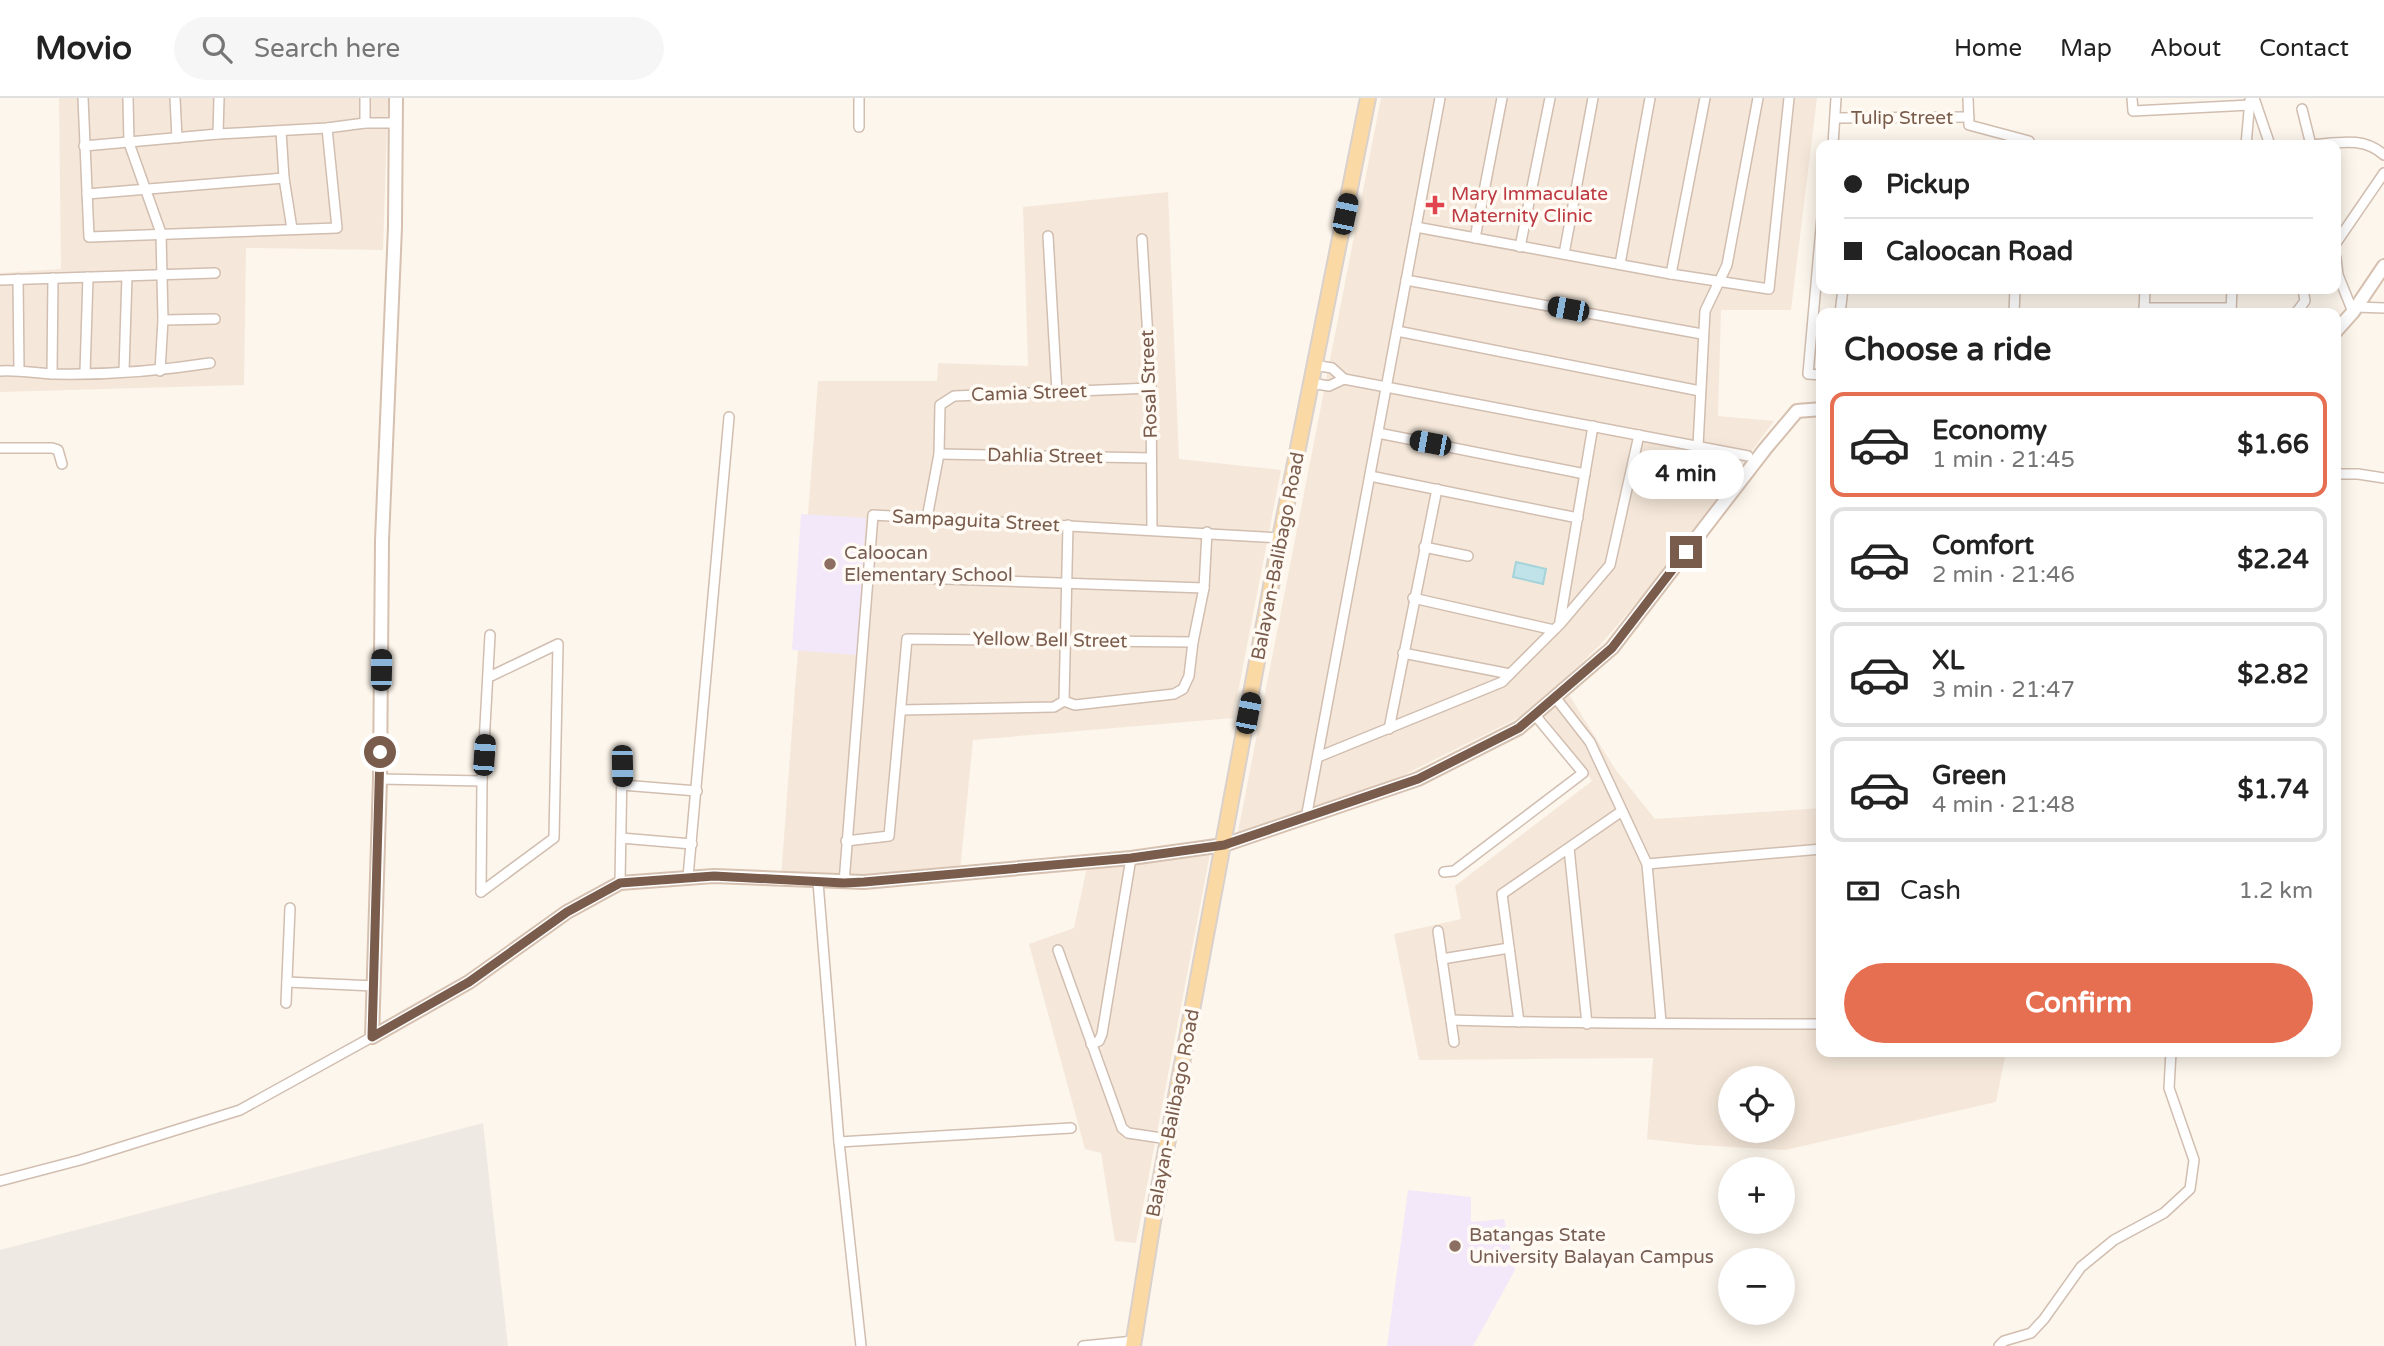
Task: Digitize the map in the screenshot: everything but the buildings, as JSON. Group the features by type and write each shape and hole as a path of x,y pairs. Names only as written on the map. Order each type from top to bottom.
{"main road":[{"name":"Balayan-Balibago Road","path":"1134,1343 1168,1139 1280,538 1368,98"}],"street":[{"path":"83,98 89,237 337,228 327,128"},
{"path":"128,98 129,143 161,233 163,320 160,371"},
{"path":"175,98 177,138"},
{"path":"218,134 219,98"},
{"path":"365,98 365,123"},
{"path":"372,1037 380,779 382,541 395,227 396,98"},
{"path":"859,98 859,127"},
{"path":"1307,813 1440,98"},
{"path":"1475,238 1502,98"},
{"path":"1520,247 1550,98"},
{"path":"1564,254 1593,98"},
{"path":"1620,264 1650,98"},
{"path":"1671,274 1705,98"},
{"path":"1698,446 1705,311 1727,265 1758,98"},
{"path":"1416,227 1671,274 1769,289 1789,98"},
{"path":"1834,140 1836,98"},
{"path":"1968,98 1969,125 2025,140"},
{"path":"2132,98 2133,111 2251,100"},
{"path":"2166,109 2167,98"},
{"path":"2247,140 2251,100"},
{"path":"2251,100 2268,140"},
{"path":"2302,109 2310,140"},
{"name":"Tulip Street","path":"1836,118 1969,117"},
{"path":"84,146 365,123 396,123"},
{"path":"281,131 284,178 292,229"},
{"path":"2341,143 2360,142 2375,147 2384,155"},
{"path":"2341,236 2384,173"},
{"path":"87,194 284,178"},
{"path":"1048,236 1057,392"},
{"name":"Rosal Street","path":"1142,239 1151,388 1152,529"},
{"path":"2341,325 2384,266"},
{"path":"0,280 215,273"},
{"path":"124,371 127,276"},
{"path":"85,373 88,277"},
{"path":"52,374 53,278"},
{"path":"18,279 19,370"},
{"path":"1406,280 1702,334"},
{"path":"1816,284 1808,374 1816,375"},
{"path":"2341,284 2354,309"},
{"path":"2354,309 2384,308"},
{"path":"163,320 215,319"},
{"path":"1397,331 1700,391"},
{"path":"0,371 52,374 160,371 210,363"},
{"path":"1314,365 1332,369 1344,379 1748,456"},
{"path":"1311,383 1329,386 1344,379"},
{"name":"Camia Street","path":"927,518 939,454 940,405 954,396 1151,388"},
{"path":"0,1181 80,1160 240,1110 469,982 567,912 620,883 714,876 844,883 1131,858 1224,845 1418,779 1519,728 1612,648 1797,411 1816,409"},
{"path":"688,877 729,417"},
{"path":"1557,627 1593,426"},
{"path":"1378,433 1585,474"},
{"path":"1318,757 1502,682 1557,627 1610,565 1639,435"},
{"path":"0,448 52,448 58,450 62,464"},
{"name":"Dahlia Street","path":"939,454 1152,458"},
{"path":"2341,474 2384,478"},
{"path":"1370,476 1578,518"},
{"path":"1389,729 1413,598 1437,489"},
{"name":"Sampaguita Street","path":"844,883 873,516 1280,538"},
{"path":"1064,701 1068,525"},
{"path":"1064,701 1075,705 1174,694 1183,689 1189,676 1204,588 1207,532"},
{"path":"1424,547 1468,556"},
{"path":"916,578 1204,588"},
{"path":"1413,598 1557,627"},
{"path":"489,677 558,643 554,838 481,892 482,781 490,635"},
{"name":"Yellow Bell Street","path":"901,710 907,639 1193,642"},
{"path":"1404,653 1510,674"},
{"path":"1555,697 1590,742 1647,864 1661,1022"},
{"path":"846,841 889,836 901,710 1054,707 1064,701"},
{"path":"1444,872 1454,870 1583,773 1535,715"},
{"path":"620,883 622,766"},
{"path":"380,779 482,781"},
{"path":"622,785 696,791"},
{"path":"1519,1022 1502,894 1622,811"},
{"path":"621,838 692,844"},
{"path":"1569,848 1587,1024"},
{"path":"1647,864 1816,850"},
{"path":"1091,1044 1099,1041 1102,1034 1131,858"},
{"path":"818,882 839,1142 860,1346"},
{"path":"286,1003 290,908"},
{"path":"1438,931 1454,1042"},
{"path":"1442,959 1509,948"},
{"path":"1058,950 1122,1128 1128,1133 1168,1139"},
{"path":"287,982 374,986"},
{"path":"1451,1020 1587,1024 1816,1024"},
{"path":"1999,1346 2004,1341 2031,1333 2081,1266 2114,1240 2164,1213 2190,1189 2194,1160 2169,1088 2171,1057"},
{"path":"839,1142 1071,1128"},
{"path":"1083,1346 1134,1343"}],"shaded area":[{"path":"59,98 388,98 383,250 246,248 244,385 0,392 0,273 61,269"},
{"path":"1381,98 1817,98 1791,310 1721,310 1718,416 1774,421 1656,580 1602,643 1530,712 1384,785 1237,837"},
{"path":"1168,192 1179,459 1281,470 1233,718 973,740 960,872 839,879 781,877 818,381 937,381 938,363 1028,366 1023,207"},
{"name":"Caloocan Elementary School","path":"801,514 866,518 857,655 792,650"},
{"path":"1568,693 1615,769 1655,819 1816,808 1816,1057 2005,1057 1996,1102 1785,1150 1697,1145 1647,1139 1653,1058 1419,1060 1394,934 1461,919 1455,886 1592,781 1545,716"},
{"path":"1210,854 1136,1243 1115,1241 1101,1153 1085,1149 1029,944 1074,928 1087,867"},
{"path":"483,1123 508,1346 0,1346 0,1250"},
{"name":"Batangas State University Balayan Campus","path":"1408,1190 1471,1197 1471,1222 1504,1219 1515,1270 1473,1346 1387,1346"}],"water":[{"path":"1516,562 1546,569 1543,584 1513,577"}],"place":[{"name":"Mary Immaculate Maternity Clinic","path":"1435,205"},
{"name":"Caloocan Elementary School","path":"830,564"},
{"name":"Batangas State University Balayan Campus","path":"1455,1246"}],"route":[{"path":"380,752 372,1037 469,982 567,912 620,883 714,876 844,883 1131,858 1224,845 1418,779 1519,728 1612,648 1686,552"}]}
